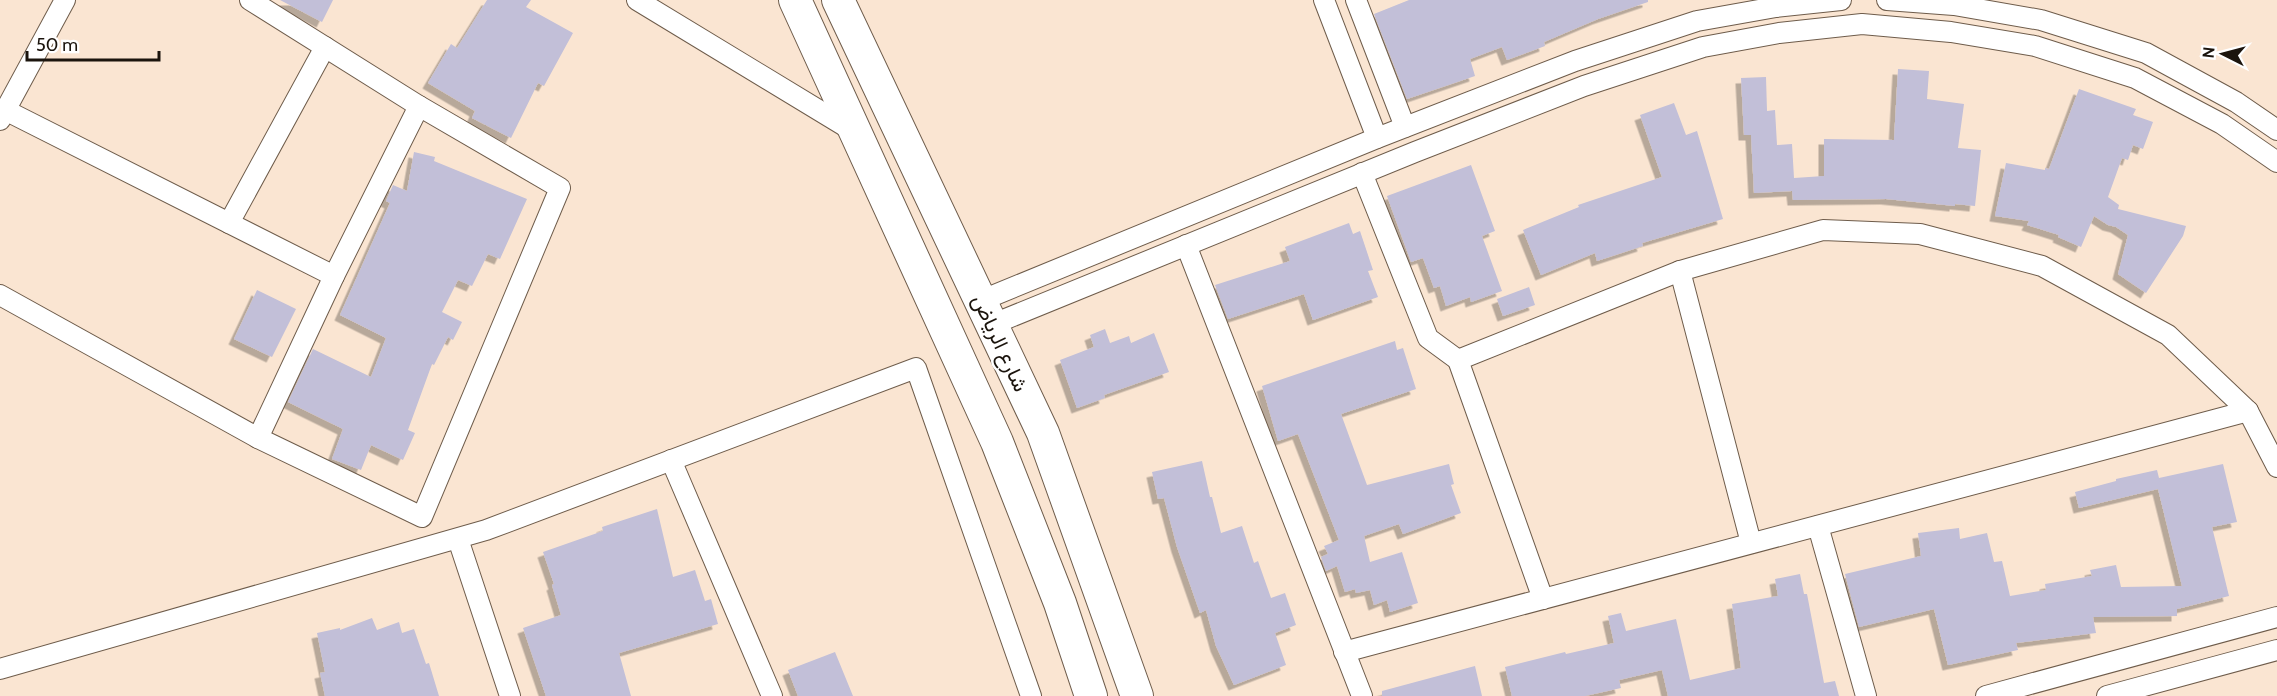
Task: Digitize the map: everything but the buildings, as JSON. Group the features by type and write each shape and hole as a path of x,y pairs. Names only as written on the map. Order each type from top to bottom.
{"main road":[{"name":"شارع الرياض","path":"795,0 997,442 1060,603 1090,696"},
{"name":"شارع الرياض","path":"838,0 1043,433 1137,696"}],"street":[{"path":"65,0 3,115 334,276"},
{"path":"0,296 258,438 422,517 560,188 419,106 250,0"},
{"path":"637,0 856,132"},
{"path":"1324,0 1377,138"},
{"path":"1356,0 1405,127"},
{"path":"986,313 1377,138 1575,61 1697,21 1722,8 1776,7 1841,0"},
{"path":"1887,0 1954,6 2041,20 2146,53 2236,102 2277,130"},
{"path":"986,313 1186,245 1584,86 1703,46 1779,33 1862,24 1951,32 2035,46 2136,78 2222,124 2277,162"},
{"path":"229,223 325,47"},
{"path":"258,438 334,276 419,106"},
{"path":"1362,173 1428,338 1458,360 1544,598"},
{"path":"1458,360 1680,271 1823,230 1920,234 2042,266 2168,335 2248,411 2277,467"},
{"path":"1186,245 1362,696"},
{"path":"1680,271 1752,543"},
{"path":"0,669 486,530 916,368 1032,696"},
{"path":"1344,652 2248,411"},
{"path":"671,460 768,695"},
{"path":"1818,526 1866,696"},
{"path":"458,539 510,696"},
{"path":"1986,696 2277,617"},
{"path":"2107,696 2277,650"}]}
